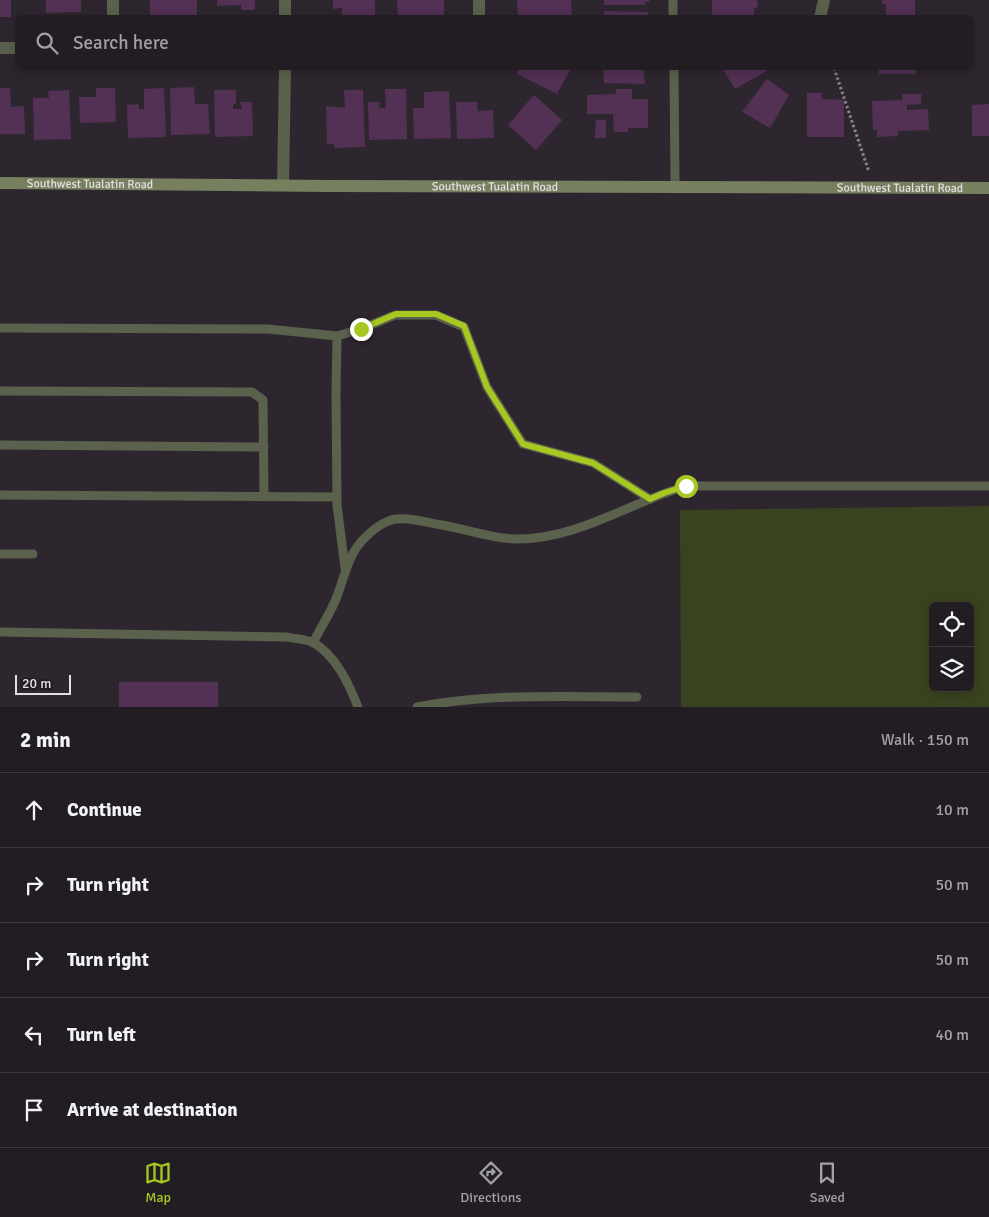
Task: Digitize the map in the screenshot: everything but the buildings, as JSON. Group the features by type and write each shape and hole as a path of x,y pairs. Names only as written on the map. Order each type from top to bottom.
{"main road":[{"name":"Southwest Tualatin Road","path":"0,183 989,188"}],"street":[{"path":"113,0 113,15"},
{"path":"285,0 285,15"},
{"path":"479,0 479,15"},
{"path":"821,15 824,0"},
{"path":"0,48 15,48"},
{"path":"283,185 285,70"}],"lane":[{"path":"673,0 673,15"},
{"path":"674,70 675,187"},
{"path":"0,328 268,329 337,336 361,329 396,314 436,314 464,326 487,387 523,444 593,463 650,499"},
{"path":"337,336 337,497 345,568"},
{"path":"0,391 252,392 263,400 264,496"},
{"path":"0,445 264,447"},
{"path":"313,643 336,600 345,568 355,549 366,536 380,526 396,519 430,523 490,536 516,539 553,535 590,524 664,493 686,486 989,486"},
{"path":"0,496 337,497"},
{"path":"0,554 33,554"},
{"path":"0,632 287,637 313,643 329,656 346,679 358,707"},
{"path":"417,707 463,700 502,697 637,697"}],"path":[{"path":"835,70 873,188"}],"green space":[{"path":"989,506 989,707 681,707 680,510"}],"route":[{"path":"361,329 396,314 436,314 464,326 487,387 523,444 593,463 650,499 686,486"}]}
